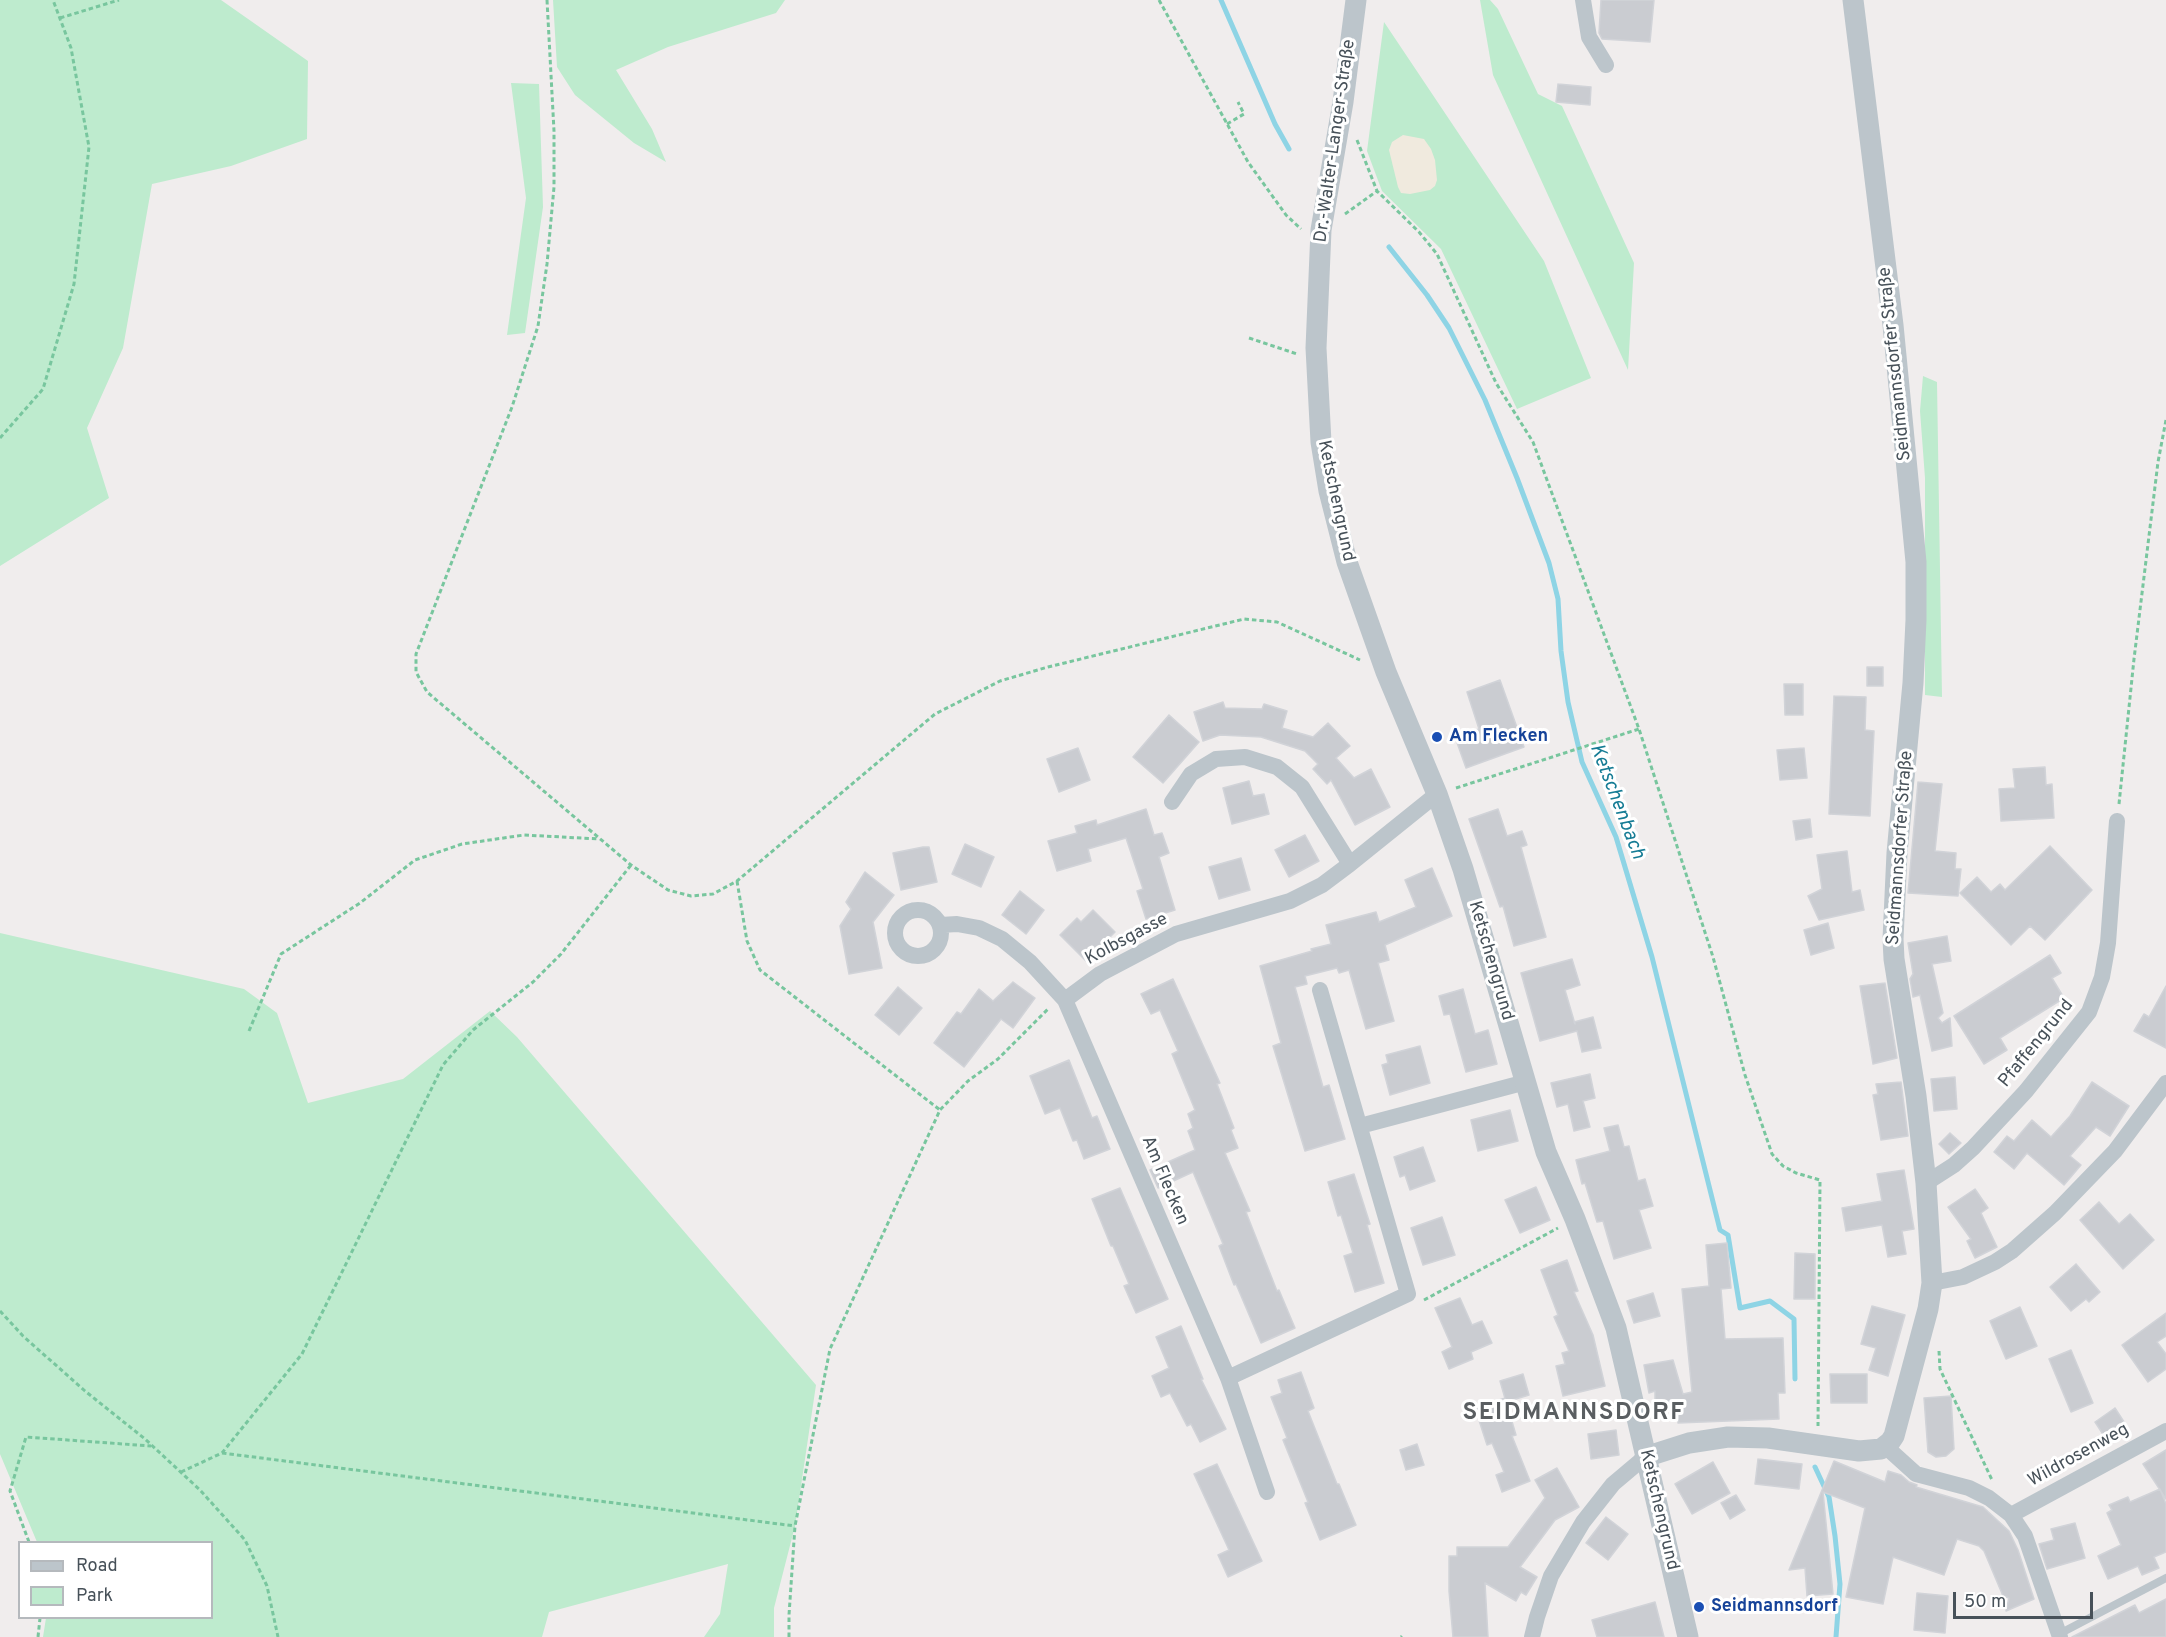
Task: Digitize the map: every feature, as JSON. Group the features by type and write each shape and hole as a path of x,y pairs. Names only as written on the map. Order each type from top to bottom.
{"street":[{"name":"Dr.-Walter-Langer-Straße","path":"1319,283 1321,230 1343,102 1356,0"},
{"path":"1583,0 1589,37 1606,65"},
{"name":"Seidmannsdorfer Straße","path":"1852,0 1893,325 1916,562 1917,620 1897,853 1893,939 1926,1183 1932,1283 1928,1309 1898,1425 1894,1436 1885,1446"},
{"name":"Ketschengrund","path":"1319,283 1317,355 1321,442 1329,491 1347,562 1386,672 1437,794 1463,869 1546,1152 1575,1218 1616,1328 1688,1637"},
{"path":"1172,802 1191,774 1216,759 1245,757 1277,767 1302,787 1350,864"},
{"name":"Kolbsgasse","path":"1065,1000 1100,974 1176,934 1290,901 1323,885 1437,794"},
{"name":"Pfaffengrund","path":"1926,1183 1954,1165 1973,1148 2026,1091 2090,1012 2102,977 2108,943 2117,821"},
{"path":"940,925 957,924 979,928 1002,939 1030,962 1065,1000"},
{"path":"1227,1378 1408,1294 1320,990"},
{"name":"Am Flecken","path":"1065,1000 1227,1378 1267,1492"},
{"path":"1360,1126 1526,1082"},
{"path":"1932,1283 1963,1277 2012,1251 2055,1213 2115,1151 2166,1083"},
{"name":"Wildrosenweg","path":"2011,1515 2166,1431"},
{"path":"1532,1637 1551,1576 1583,1521 1613,1484 1645,1457 1689,1443 1728,1437 1768,1438 1859,1451 1874,1450 1885,1446 1916,1474 1969,1488 1989,1498 2011,1515 2025,1536 2060,1635"}],"lane":[{"path":"2060,1635 2166,1578"}],"path":[{"path":"0,438 43,389 74,284 89,147 71,48 53,0"},
{"path":"60,18 118,0"},
{"path":"547,0 554,131 554,187 547,264 538,326 512,407 416,654 416,672 427,692 631,865 668,890 691,896 713,894 737,881 935,714 1000,681 1048,667 1244,619 1277,622 1386,672"},
{"path":"1159,0 1248,162 1286,216 1300,229 1321,230 1377,191"},
{"path":"1227,124 1244,114 1238,102"},
{"path":"1356,136 1377,191 1419,232 1437,254 1496,383 1533,442 1639,729 1713,957 1745,1075 1772,1154 1783,1166 1796,1173 1820,1180 1818,1445"},
{"path":"1249,338 1298,354 1317,355"},
{"path":"2117,821 2135,648 2158,462 2166,420"},
{"path":"1437,794 1639,729"},
{"path":"249,1031 281,954 360,903 415,860 462,844 524,835 600,839"},
{"path":"181,1472 222,1453 302,1354 443,1065 473,1030 533,982 561,954 631,865"},
{"path":"737,881 747,941 760,970 940,1110"},
{"path":"789,1637 795,1526 830,1349 940,1110 968,1081 998,1059 1053,1004 1065,1000"},
{"path":"1408,1294 1425,1300 1575,1218"},
{"path":"0,1311 23,1336 181,1472 245,1540 267,1586 278,1637"},
{"path":"1938,1348 1940,1369 1993,1481"},
{"path":"29,1541 10,1491 26,1437 153,1446"},
{"path":"222,1453 795,1526"},
{"path":"38,1637 40,1619"}],"green space":[{"path":"0,0 221,0 308,61 307,139 231,166 152,184 123,348 87,428 109,498 0,566"},
{"path":"553,0 785,0 776,13 668,47 616,70 652,129 666,162 634,143 575,95 557,67"},
{"path":"1480,0 1490,0 1498,9 1538,94 1562,106 1634,263 1628,370 1493,75"},
{"path":"1384,22 1544,261 1591,378 1517,409 1441,249 1382,191 1367,151"},
{"path":"511,83 539,84 543,207 525,333 507,335 526,198"},
{"path":"1923,376 1937,382 1942,697 1925,695 1925,478 1920,411"},
{"path":"0,933 244,989 277,1013 308,1103 403,1079 490,1011 517,1037 816,1385 795,1526 774,1608 774,1637 704,1637 720,1614 728,1564 549,1612 542,1637 43,1637 46,1619 213,1619 213,1541 37,1541 0,1454"}],"sand":[{"path":"1403,135 1424,139 1431,149 1435,160 1437,180 1435,186 1430,190 1410,194 1401,193 1398,187 1389,150 1392,142"}],"building":[{"path":"1601,0 1654,0 1650,42 1602,39 1599,33"},
{"path":"1558,84 1591,87 1590,105 1556,102"},
{"path":"1867,667 1883,667 1883,686 1867,686"},
{"path":"1500,680 1524,747 1466,768 1455,737 1479,729 1467,692"},
{"path":"1784,684 1803,684 1803,715 1785,715"},
{"path":"1834,696 1866,697 1865,730 1874,731 1870,816 1829,814"},
{"path":"1223,702 1225,708 1262,709 1264,704 1287,711 1282,728 1313,737 1328,723 1350,746 1336,758 1354,778 1371,769 1390,807 1355,825 1331,780 1327,784 1313,769 1318,764 1305,751 1261,737 1220,735 1203,741 1194,712"},
{"path":"1169,715 1199,742 1163,783 1133,757"},
{"path":"1078,748 1090,780 1059,792 1047,759"},
{"path":"1804,748 1807,778 1780,780 1777,750"},
{"path":"2045,767 2046,785 2052,784 2054,818 2001,821 1999,789 2015,788 2013,769"},
{"path":"1249,781 1253,796 1264,794 1269,814 1232,824 1223,788"},
{"path":"1918,782 1942,784 1935,851 1956,853 1955,869 1961,869 1958,896 1908,893"},
{"path":"1146,809 1154,835 1162,833 1169,853 1159,857 1175,910 1146,919 1137,891 1143,889 1126,838 1088,849 1091,861 1057,871 1048,841 1077,833 1075,826 1096,820 1097,825"},
{"path":"1498,809 1507,836 1522,831 1527,845 1521,847 1546,937 1514,946 1503,906 1500,907 1469,819"},
{"path":"1810,819 1812,837 1796,840 1793,821"},
{"path":"1305,835 1319,861 1289,877 1275,850"},
{"path":"965,844 994,857 981,887 952,874"},
{"path":"2050,846 2092,890 2045,940 2030,926 2011,945 1960,893 1977,877 1991,892 2000,884 2005,890"},
{"path":"929,847 937,882 901,890 893,853"},
{"path":"1847,851 1852,892 1860,890 1864,910 1819,920 1808,896 1822,889 1817,855"},
{"path":"1241,858 1250,890 1219,899 1209,867"},
{"path":"1432,868 1452,916 1385,945 1389,960 1378,963 1394,1021 1366,1029 1349,970 1339,973 1337,968 1305,976 1307,984 1295,987 1323,1087 1329,1085 1345,1139 1305,1151 1273,1046 1281,1043 1260,966 1331,944 1326,925 1376,912 1379,922 1416,907 1405,880"},
{"path":"865,872 894,895 873,922 882,968 849,974 840,926 851,909 846,902"},
{"path":"1020,891 1044,910 1026,934 1002,915"},
{"path":"1093,910 1115,932 1086,961 1060,935 1077,918 1081,922"},
{"path":"1828,923 1834,948 1811,955 1804,930"},
{"path":"1947,936 1951,961 1932,964 1943,1013 1938,1018 1942,1023 1950,1018 1952,1046 1932,1051 1920,995 1913,997 1910,979 1913,974 1908,943"},
{"path":"2050,955 2061,973 2052,978 2064,998 2000,1038 2007,1050 1984,1064 1954,1016"},
{"path":"1572,959 1580,985 1565,990 1574,1022 1593,1017 1601,1048 1582,1052 1577,1031 1540,1041 1521,973"},
{"path":"1173,979 1220,1083 1217,1084 1234,1128 1231,1130 1238,1148 1225,1153 1250,1211 1246,1212 1277,1291 1279,1290 1295,1328 1261,1343 1236,1284 1234,1285 1219,1246 1223,1244 1193,1172 1158,1188 1150,1170 1195,1150 1188,1131 1193,1128 1188,1114 1195,1110 1172,1054 1178,1051 1160,1010 1151,1014 1141,994"},
{"path":"1013,982 1035,998 1013,1028 1001,1019 964,1067 934,1043 957,1012 961,1014 979,989 993,1001"},
{"path":"1885,983 1897,1058 1873,1064 1860,986"},
{"path":"2166,986 2166,1048 2134,1031 2144,1014 2149,1017"},
{"path":"898,987 922,1008 899,1035 875,1015"},
{"path":"1463,989 1475,1034 1488,1030 1497,1064 1466,1072 1450,1014 1444,1015 1439,996"},
{"path":"1420,1046 1430,1083 1390,1095 1382,1065 1388,1063 1386,1055"},
{"path":"1069,1060 1092,1118 1097,1116 1110,1149 1084,1159 1077,1140 1073,1141 1060,1108 1045,1114 1030,1076"},
{"path":"1590,1074 1595,1098 1583,1101 1590,1127 1574,1131 1568,1104 1557,1107 1551,1083"},
{"path":"1955,1077 1957,1109 1934,1111 1931,1079"},
{"path":"1901,1082 1908,1136 1881,1140 1873,1095 1878,1094 1876,1084"},
{"path":"2092,1082 2129,1106 2110,1136 2096,1127 2070,1156 2081,1165 2064,1185 2027,1153 2014,1169 1994,1152 2007,1136 2014,1141 2032,1120 2051,1137 2070,1116"},
{"path":"1510,1110 1518,1141 1478,1151 1471,1120"},
{"path":"1618,1125 1624,1147 1629,1146 1638,1181 1645,1179 1653,1206 1639,1210 1651,1248 1614,1259 1603,1221 1597,1222 1585,1183 1582,1184 1576,1160 1610,1151 1604,1128"},
{"path":"1950,1133 1961,1143 1949,1154 1939,1144"},
{"path":"1423,1147 1435,1181 1410,1190 1405,1175 1400,1177 1394,1157"},
{"path":"1904,1170 1914,1229 1902,1231 1906,1254 1888,1257 1882,1225 1846,1231 1842,1208 1882,1201 1877,1174"},
{"path":"1354,1174 1370,1224 1367,1225 1384,1283 1355,1292 1344,1256 1353,1253 1341,1215 1338,1216 1328,1182"},
{"path":"1536,1187 1550,1220 1520,1233 1505,1200"},
{"path":"1120,1188 1168,1299 1136,1313 1124,1286 1129,1284 1092,1199"},
{"path":"1975,1189 1988,1208 1981,1213 1997,1247 1975,1258 1967,1241 1971,1239 1948,1207"},
{"path":"2099,1202 2119,1224 2130,1214 2154,1240 2123,1269 2080,1220"},
{"path":"1442,1217 1455,1255 1423,1265 1411,1228"},
{"path":"1727,1243 1731,1288 1721,1289 1725,1339 1783,1338 1785,1393 1778,1393 1779,1419 1678,1423 1678,1405 1655,1407 1655,1391 1649,1393 1644,1365 1673,1360 1683,1394 1692,1392 1682,1289 1709,1286 1706,1245"},
{"path":"1795,1253 1815,1254 1815,1299 1794,1299"},
{"path":"1567,1260 1578,1291 1574,1292 1593,1335 1605,1386 1563,1396 1556,1366 1565,1364 1562,1353 1569,1351 1554,1317 1558,1315 1541,1270"},
{"path":"2076,1264 2100,1292 2089,1302 2086,1299 2071,1311 2050,1287"},
{"path":"1653,1293 1660,1316 1634,1323 1627,1301"},
{"path":"1460,1298 1472,1325 1482,1321 1492,1343 1471,1352 1473,1359 1449,1369 1442,1352 1452,1347 1435,1308"},
{"path":"1872,1306 1905,1315 1888,1376 1869,1370 1876,1348 1861,1344"},
{"path":"2020,1307 2037,1346 2006,1359 1990,1321"},
{"path":"2166,1313 2166,1336 2157,1342 2166,1354 2166,1369 2148,1382 2122,1345"},
{"path":"1181,1326 1203,1379 1201,1379 1226,1429 1200,1442 1191,1424 1187,1426 1170,1393 1161,1397 1152,1376 1169,1368 1156,1337"},
{"path":"2071,1350 2093,1403 2071,1412 2049,1359"},
{"path":"1301,1372 1314,1408 1308,1411 1356,1525 1320,1540 1305,1503 1308,1502 1283,1440 1287,1438 1271,1397 1282,1393 1278,1380"},
{"path":"1523,1374 1529,1395 1506,1402 1500,1381"},
{"path":"1830,1374 1867,1374 1867,1403 1831,1403"},
{"path":"1951,1396 1954,1449 1946,1456 1936,1457 1928,1452 1924,1398"},
{"path":"1505,1398 1516,1435 1512,1436 1530,1481 1502,1492 1496,1475 1504,1472 1492,1443 1487,1445 1475,1408"},
{"path":"2115,1408 2126,1425 2106,1439 2095,1422"},
{"path":"1616,1430 1619,1455 1591,1459 1588,1434"},
{"path":"1417,1444 1424,1465 1406,1470 1400,1450"},
{"path":"2166,1450 2166,1499 2143,1464"},
{"path":"1758,1459 1802,1464 1799,1489 1755,1484"},
{"path":"1834,1461 1885,1482 1888,1471 1901,1475 1917,1485 1916,1487 1983,1507 2009,1531 2018,1550 2034,1599 2006,1611 2009,1598 2003,1596 1984,1551 1979,1546 1957,1539 1944,1575 1893,1557 1883,1604 1846,1597 1865,1508 1823,1492 1833,1594 1807,1596 1805,1568 1789,1570"},
{"path":"1713,1462 1730,1493 1692,1514 1675,1484"},
{"path":"1217,1464 1262,1561 1228,1577 1218,1555 1229,1550 1194,1474"},
{"path":"1557,1468 1579,1507 1555,1520 1520,1567 1537,1577 1526,1595 1521,1592 1516,1601 1485,1583 1488,1637 1453,1637 1449,1556 1457,1556 1457,1547 1508,1547 1545,1498 1535,1480"},
{"path":"2160,1489 2166,1504 2166,1552 2154,1557 2159,1568 2142,1575 2138,1566 2108,1579 2098,1556 2121,1545 2107,1513 2112,1510 2109,1505 2128,1497 2130,1502"},
{"path":"1736,1495 1745,1510 1730,1519 1721,1503"},
{"path":"1606,1517 1628,1534 1608,1560 1586,1543"},
{"path":"2075,1523 2085,1558 2047,1569 2039,1544 2054,1540 2051,1529"},
{"path":"1917,1593 1948,1596 1945,1633 1914,1630"},
{"path":"2166,1599 2166,1637 2072,1637 2135,1605 2139,1613"},
{"path":"1655,1602 1664,1637 1597,1637 1592,1620"}],"waterway":[{"name":"Ketschenbach","path":"1221,0 1275,124 1289,149"},
{"name":"Ketschenbach","path":"1389,247 1427,295 1449,328 1485,400 1549,563 1558,599 1561,651 1568,702 1582,762 1616,837 1652,957 1720,1230 1728,1235 1740,1308 1770,1301 1794,1319 1795,1379"},
{"name":"Ketschenbach","path":"1815,1467 1829,1497 1835,1536 1840,1584 1836,1637"}],"place":[{"name":"Am Flecken","path":"1437,737"},
{"name":"Seidmannsdorf","path":"1699,1607"}],"district":[{"name":"SEIDMANNSDORF","path":"1574,1414"}]}
